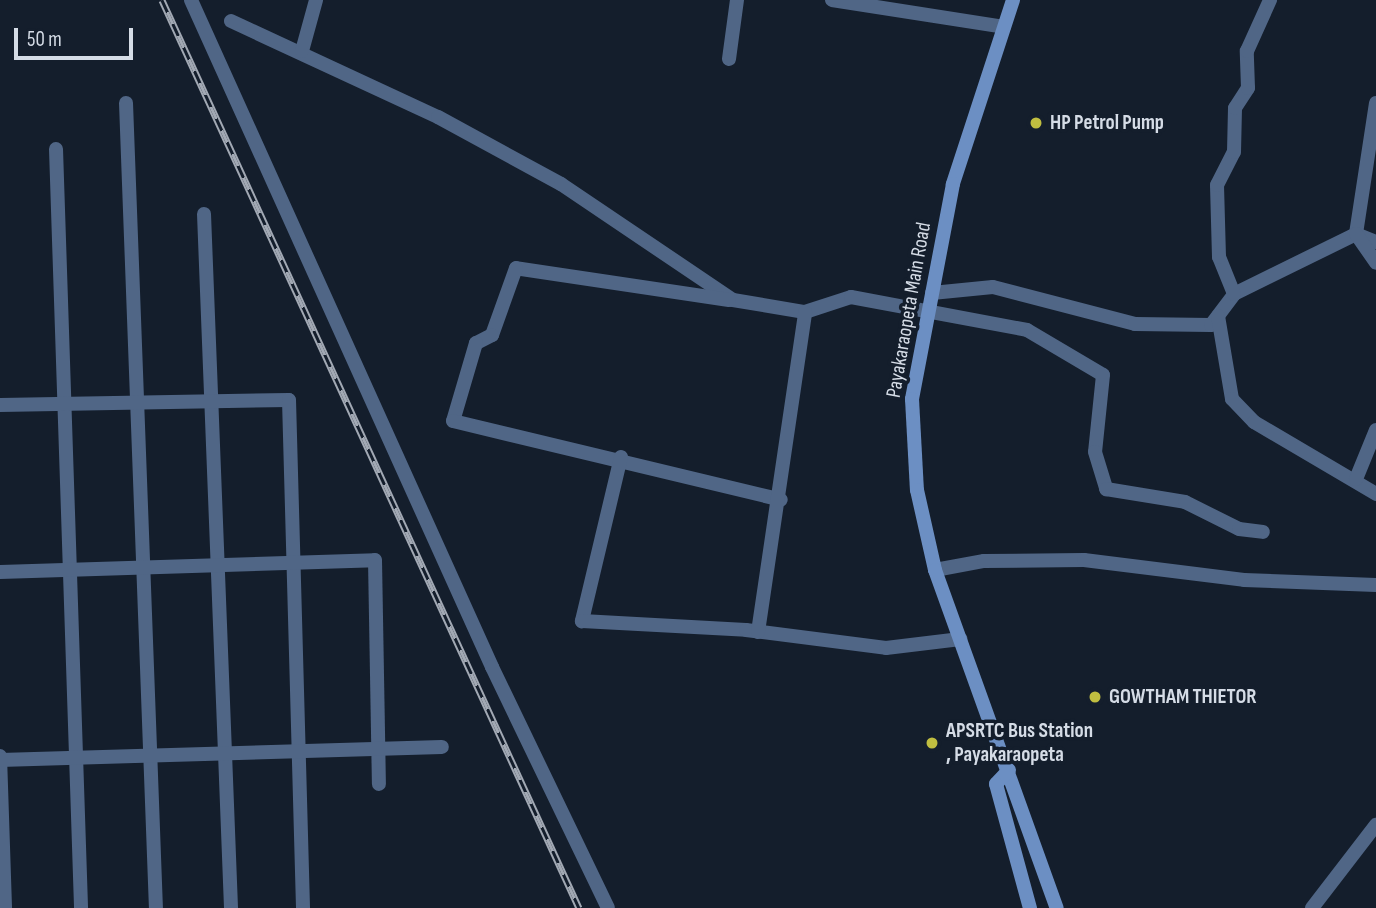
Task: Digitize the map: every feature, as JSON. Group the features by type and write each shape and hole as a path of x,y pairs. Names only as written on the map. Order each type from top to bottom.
{"street":[{"path":"191,0 492,667 608,908"},
{"path":"302,51 316,0"},
{"path":"729,59 737,0"},
{"path":"832,0 1004,27"},
{"name":"Payakaraopeta Main Road","path":"1013,0 953,184 912,399 916,490 934,570 1057,908"},
{"path":"1234,294 1219,257 1217,185 1234,152 1235,108 1248,88 1247,51 1270,0"},
{"path":"231,21 302,51 561,184 733,300"},
{"path":"126,103 156,908"},
{"path":"1376,103 1356,234 1376,263"},
{"path":"57,149 81,908"},
{"path":"204,214 231,908"},
{"path":"932,293 993,287 1135,324 1211,325 1234,294 1356,234 1376,242"},
{"path":"781,500 621,457 453,421 476,343 492,335 516,268 805,312 851,297 928,314 1027,330 1093,364 1103,375 1095,452 1106,489 1185,502 1239,529 1263,532"},
{"path":"758,632 781,500 805,312"},
{"path":"1218,316 1232,399 1254,422 1356,479 1376,494"},
{"path":"0,405 289,400 303,908"},
{"path":"1356,479 1376,430"},
{"path":"621,457 582,621 758,632 886,648 960,639"},
{"path":"0,572 375,560 379,784"},
{"path":"934,570 984,561 1084,560 1244,580 1376,585"},
{"path":"5,908 0,758 442,747"},
{"path":"1009,771 996,784 1030,908"},
{"path":"1312,908 1376,825"}],"railway":[{"path":"162,0 579,908"}],"place":[{"name":"HP Petrol Pump","path":"1036,123"},
{"name":"GOWTHAM THIETOR","path":"1095,697"},
{"name":"APSRTC Bus Station , Payakaraopeta","path":"932,743"}]}
